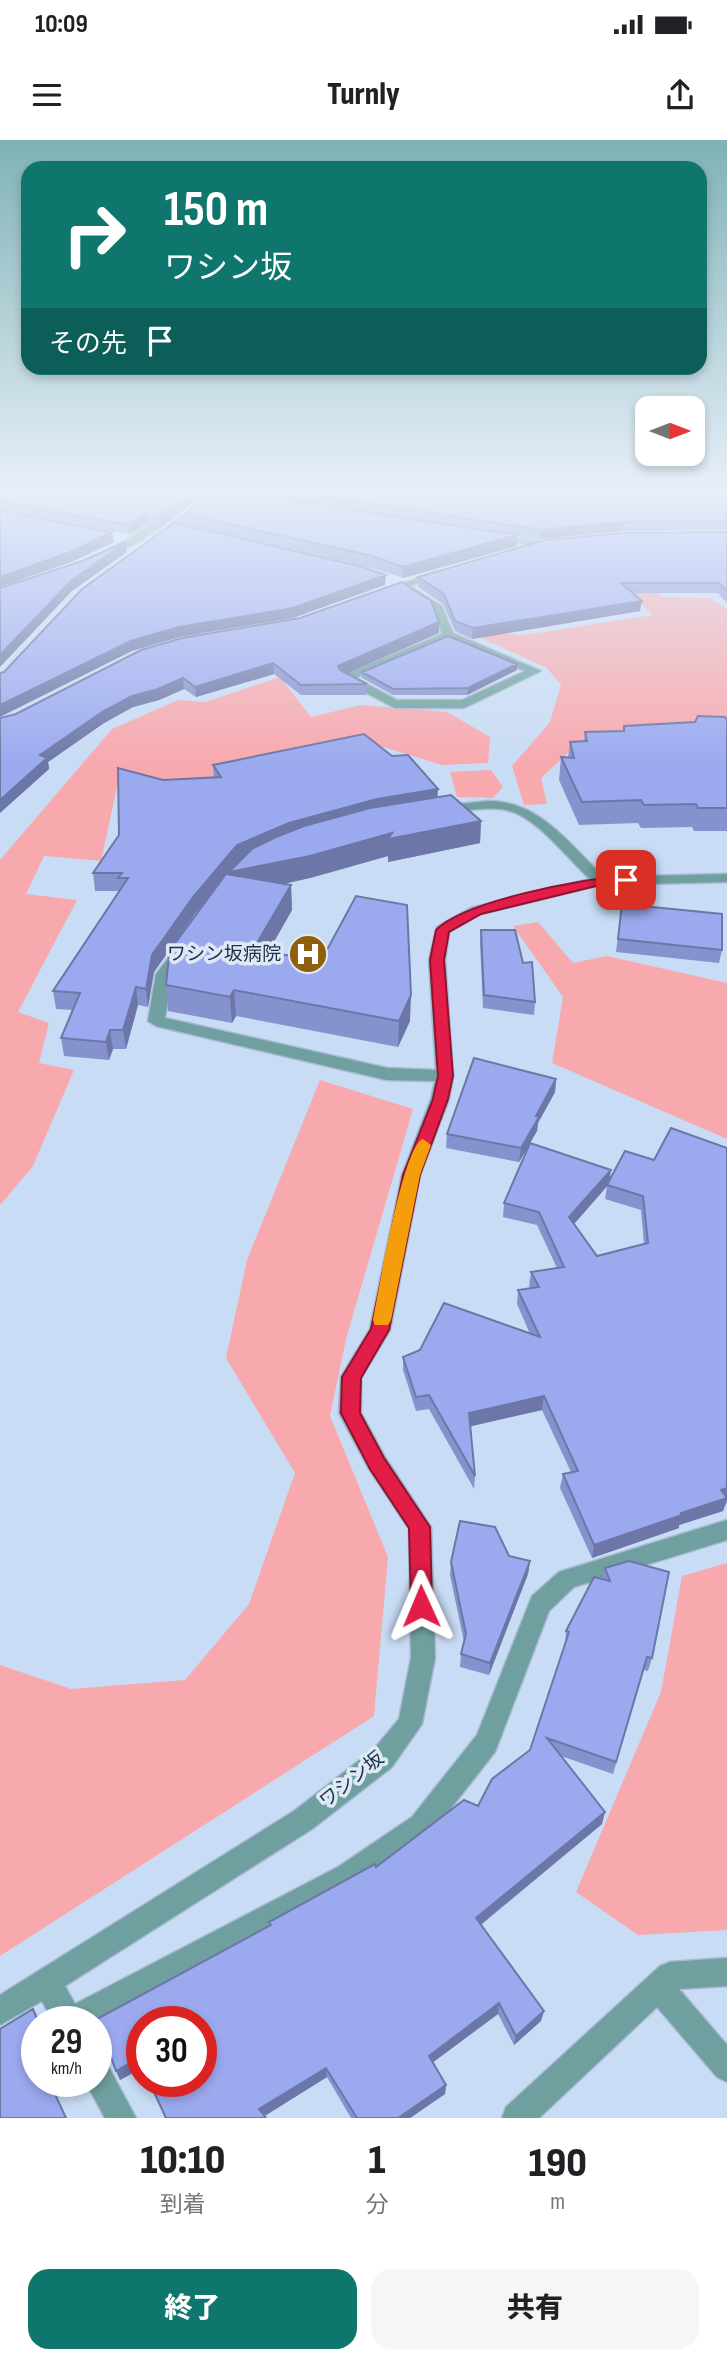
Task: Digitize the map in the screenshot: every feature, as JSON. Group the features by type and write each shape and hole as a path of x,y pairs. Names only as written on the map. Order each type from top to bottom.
{"street":[{"path":"390,580 403,585 438,608 448,635 536,671 464,704 395,704 347,678 448,635"},
{"path":"378,594 418,580"},
{"path":"432,813 458,807 513,807 532,817 600,881"},
{"name":"ワシン坂","path":"0,2011 303,1820 383,1758 410,1724 423,1658 419,1527 377,1464 350,1413 351,1377 380,1330 411,1175 440,1099 445,1076 437,960 442,930 476,911 600,881 727,878"},
{"path":"195,932 164,974 156,1021 387,1074 445,1076"},
{"path":"99,2006 347,1876 421,1826 485,1743 540,1604 567,1579 727,1530"},
{"path":"517,2118 670,1976 727,1972"},
{"path":"47,1982 61,2006"},
{"path":"658,1987 727,2067"},
{"path":"110,2097 121,2118"}],"shaded area":[{"path":"658,592 661,597 710,598 727,609 727,728 571,750 541,778 547,804 524,805 512,766 550,722 561,685 547,668 477,636 479,632 524,635 653,615 630,593"},
{"path":"280,677 311,717 361,705 447,712 490,737 488,763 442,765 377,745 298,749 207,778 186,790 118,782 101,861 44,856 26,894 77,900 18,1012 49,1023 39,1063 74,1070 33,1166 0,1205 0,860 112,729 178,700 205,702"},
{"path":"491,770 503,787 493,798 457,797 450,772"},
{"path":"538,922 573,963 607,956 727,983 727,1139 552,1063 563,997 513,926"},
{"path":"320,1080 413,1109 346,1339 330,1416 388,1557 374,1716 0,1956 0,1665 71,1689 185,1680 249,1604 295,1473 226,1358 247,1260"},
{"path":"727,1563 727,1930 638,1935 576,1892 661,1692 682,1576"}],"building":[{"path":"23,580 72,580 0,655 0,588"},
{"path":"94,580 371,580 293,608 179,627 131,641 0,705 0,673 4,672 82,589"},
{"path":"423,580 727,580 727,591 719,583 621,583 642,601 473,628 455,621 444,594"},
{"path":"402,582 431,601 439,622 338,666 340,670 367,684 301,685 273,663 195,687 183,678 132,696 102,712 40,755 47,758 0,800 0,718 16,714 141,650 182,638 300,618"},
{"path":"448,636 517,664 468,688 393,689 362,672"},
{"path":"698,716 725,717 727,720 727,808 698,808 696,804 644,805 641,800 582,802 561,757 574,758 570,742 587,741 585,732 624,731 624,726 695,722"},
{"path":"364,734 392,756 408,755 438,789 377,799 289,823 237,845 193,897 152,955 146,989 136,987 123,1030 110,1030 106,1042 61,1038 80,993 53,991 128,878 118,878 122,873 93,873 119,835 118,768 163,780 221,777 213,765"},
{"path":"451,795 481,821 388,839 392,833 310,856 229,872 252,849 304,826 370,808"},
{"name":"ワシン坂病院","path":"226,874 291,885 257,943 261,943 257,950 321,961 356,896 407,905 411,995 399,1021 234,990 230,997 166,985 169,956 176,942"},
{"path":"622,904 722,914 722,950 618,939"},
{"path":"481,930 515,930 523,963 532,962 535,1002 484,995"},
{"path":"474,1058 556,1079 521,1148 447,1134"},
{"path":"671,1128 727,1148 727,1488 721,1490 727,1498 594,1545 563,1474 578,1471 544,1396 469,1413 475,1476 429,1395 416,1397 403,1357 420,1350 444,1303 540,1337 518,1290 539,1287 531,1272 564,1267 539,1212 504,1203 530,1143 611,1170 569,1217 597,1256 648,1243 643,1196 607,1185 625,1151 654,1160"},
{"path":"460,1521 495,1527 509,1556 530,1561 490,1663 461,1654 466,1634 451,1562"},
{"path":"629,1561 669,1572 652,1658 647,1657 616,1762 547,1738 605,1812 476,1918 544,2011 516,2036 499,2003 429,2056 446,2085 398,2118 357,2118 326,2068 259,2109 266,2118 166,2118 156,2097 217,2097 217,2006 126,2006 126,2065 116,2071 112,2060 112,2011 271,1925 269,1922 375,1864 376,1867 464,1800 478,1806 492,1779 530,1750 569,1632 566,1631 594,1577 610,1581 605,1568"},
{"path":"21,2016 21,2097 56,2097 66,2118 0,2118 0,2029"}],"slow traffic":[{"path":"382,1320 411,1175 423,1145"}],"place":[{"name":"ワシン坂病院","path":"308,954"}],"route":[{"path":"421,1606 419,1527 377,1464 350,1413 351,1377 380,1330 411,1175 440,1099 445,1076 437,960 442,930 476,911 523,898 600,881 626,880"}]}
